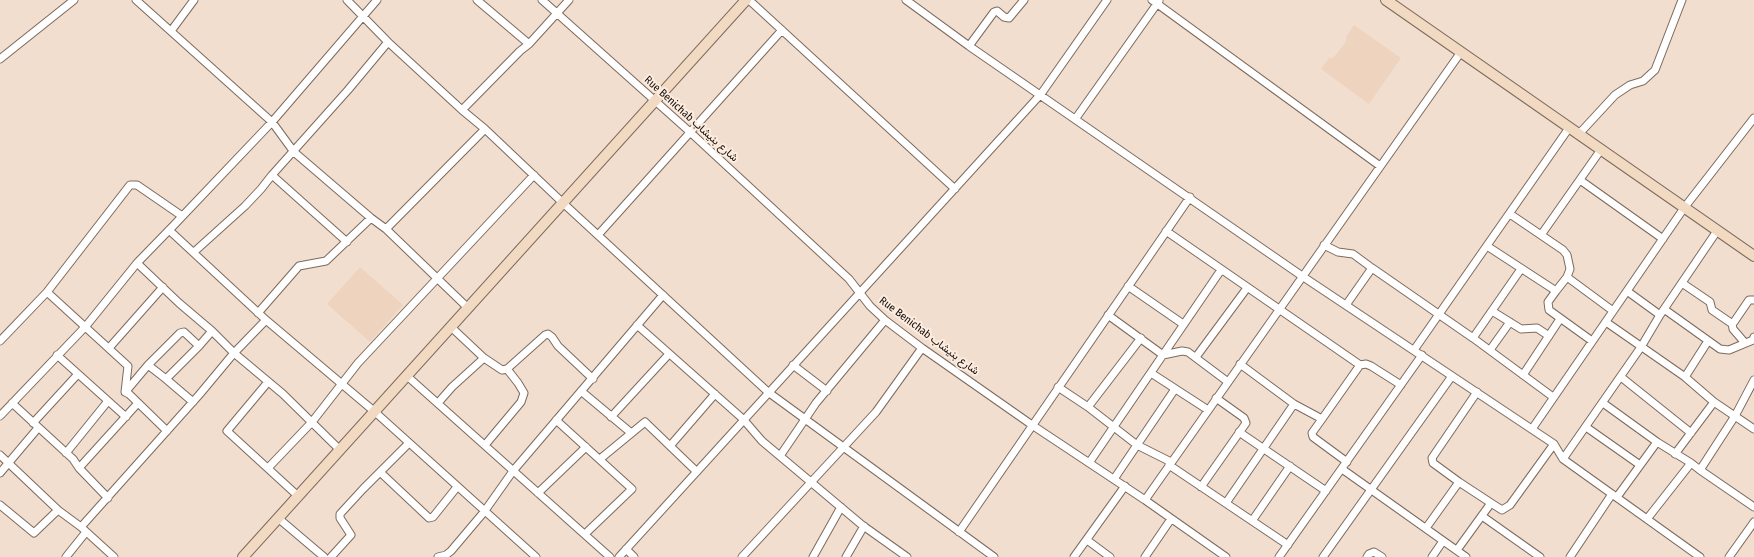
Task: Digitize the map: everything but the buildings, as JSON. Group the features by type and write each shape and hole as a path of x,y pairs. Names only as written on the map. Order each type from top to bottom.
{"street":[{"path":"0,59 74,0"},
{"path":"136,0 272,122 294,152 386,229 468,308"},
{"path":"171,30 194,0"},
{"path":"347,0 388,42 462,110 485,129 768,392 844,446 986,554 994,557"},
{"path":"0,416 86,326 137,263 272,122 377,0"},
{"path":"476,0 529,44"},
{"name":"Rue Benichab شارع بنيشاب","path":"542,0 690,132 849,279 870,306 885,320 922,348 1032,425 1125,486 1224,556"},
{"path":"462,110 520,51 529,44 569,0"},
{"path":"243,557 748,0 955,189"},
{"path":"906,0 969,46 1076,118 1302,276 1554,444 1563,459 1696,556"},
{"path":"969,46 994,12 997,11 1004,17 1009,18 1024,0"},
{"path":"619,557 743,419 1041,94 1107,0"},
{"path":"1386,0 1600,151 1754,256"},
{"path":"1578,135 1615,95 1630,85 1643,81 1655,70 1682,0"},
{"path":"1076,118 1156,1 1380,166"},
{"path":"598,235 782,30"},
{"path":"194,252 245,206 294,152 388,42"},
{"path":"1145,500 1461,52"},
{"path":"1532,429 1684,208 1754,118"},
{"path":"1414,350 1569,128"},
{"path":"386,229 485,129"},
{"path":"1541,235 1600,151"},
{"path":"272,175 347,242"},
{"path":"268,468 312,422 358,363 534,175"},
{"path":"1580,180 1663,239"},
{"path":"0,341 47,292 130,185 137,185 182,216"},
{"path":"959,532 1190,197"},
{"path":"1510,214 1568,255 1570,269 1567,278 1548,302 1547,306 1552,314 1592,341"},
{"path":"258,313 300,266 326,261 371,218"},
{"path":"168,230 194,252 258,313 374,412 536,557"},
{"path":"1166,231 1360,366"},
{"path":"1563,459 1621,377 1662,312 1717,231"},
{"path":"1324,245 1338,252 1353,254 1474,338 1553,398"},
{"path":"1487,246 1556,291"},
{"path":"137,263 234,353 312,422 340,450"},
{"path":"1346,305 1372,268"},
{"path":"1474,338 1521,269"},
{"path":"1089,463 1221,270"},
{"path":"1567,278 1613,311"},
{"path":"1682,283 1710,302 1712,310 1732,322"},
{"path":"1128,286 1183,324"},
{"path":"108,348 163,287"},
{"path":"1196,357 1247,288"},
{"path":"1627,291 1708,341 1715,347 1729,350 1754,339"},
{"path":"47,292 86,326 128,366 125,392"},
{"path":"438,557 446,555 451,551 484,512 513,471 663,295"},
{"path":"1744,343 1733,329 1732,322 1749,300 1754,300"},
{"path":"1492,311 1521,329 1537,328 1549,336"},
{"path":"1108,315 1163,355 1184,351 1196,357 1228,382"},
{"path":"1523,376 1560,319"},
{"path":"66,557 84,529 108,498 234,353 266,320"},
{"path":"780,456 816,403 885,320"},
{"path":"1490,350 1510,322"},
{"path":"1606,322 1685,377 1714,402 1754,429"},
{"path":"637,325 743,419 762,441 898,555 907,557"},
{"path":"451,327 484,358 499,369 507,369 548,334 552,336 558,346 592,379"},
{"path":"166,379 212,331"},
{"path":"125,392 148,365 182,332 184,332 199,346"},
{"path":"1088,407 1141,338"},
{"path":"1685,377 1708,341"},
{"path":"742,557 876,412 922,348"},
{"path":"611,417 669,354"},
{"path":"57,355 126,417"},
{"path":"1279,557 1422,355"},
{"path":"438,403 452,387 484,358"},
{"path":"1240,364 1294,404 1322,419"},
{"path":"1347,462 1313,437 1312,433 1360,366 1366,364 1371,366 1401,385"},
{"path":"148,365 193,402"},
{"path":"793,365 827,391"},
{"path":"485,445 521,402 524,393 507,369"},
{"path":"1151,373 1208,410"},
{"path":"0,473 78,374"},
{"path":"407,376 610,557"},
{"path":"1323,557 1452,376"},
{"path":"1621,377 1691,433"},
{"path":"1700,470 1735,416 1754,380"},
{"path":"268,382 227,431 298,496"},
{"path":"1058,388 1088,407 1137,445 1170,464 1288,545"},
{"path":"1114,479 1175,389"},
{"path":"581,391 630,432"},
{"path":"125,392 129,394 167,431"},
{"path":"1477,392 1432,458 1433,463 1459,482 1502,510 1508,508 1554,444"},
{"path":"670,446 715,394"},
{"path":"1201,486 1246,423 1245,419 1216,398"},
{"path":"66,453 108,401"},
{"path":"1675,454 1714,402"},
{"path":"12,403 73,459 79,468 108,498"},
{"path":"1603,403 1657,442 1691,463 1754,507"},
{"path":"79,468 138,404"},
{"path":"1226,503 1294,404"},
{"path":"556,420 632,488 585,534"},
{"path":"600,459 630,432 644,422 696,471"},
{"path":"1586,427 1640,465"},
{"path":"1239,432 1326,491"},
{"path":"1570,557 1614,495 1640,465 1657,442"},
{"path":"331,557 351,535 340,518 340,514 409,443"},
{"path":"538,493 586,447"},
{"path":"0,455 58,510 84,529 114,557"},
{"path":"1647,519 1691,463"},
{"path":"1252,521 1290,466"},
{"path":"1342,469 1466,557"},
{"path":"380,472 429,518 433,517 457,487"},
{"path":"1426,528 1459,482"},
{"path":"1074,557 1125,486"},
{"path":"1457,550 1491,503"},
{"path":"0,505 29,531 34,533 58,510"},
{"path":"814,557 841,507"},
{"path":"1482,516 1540,557"},
{"path":"278,518 324,557"},
{"path":"1145,557 1171,519"},
{"path":"1729,557 1754,522"},
{"path":"846,557 864,526"},
{"path":"1087,540 1110,557"},
{"path":"1432,557 1443,541"},
{"path":"626,549 634,557"},
{"path":"1367,557 1374,552 1382,557"}],"shaded area":[{"path":"1354,25 1401,58 1369,104 1321,69 1329,58 1333,58 1346,42 1346,37"},
{"path":"360,267 403,305 370,342 327,304"}]}
